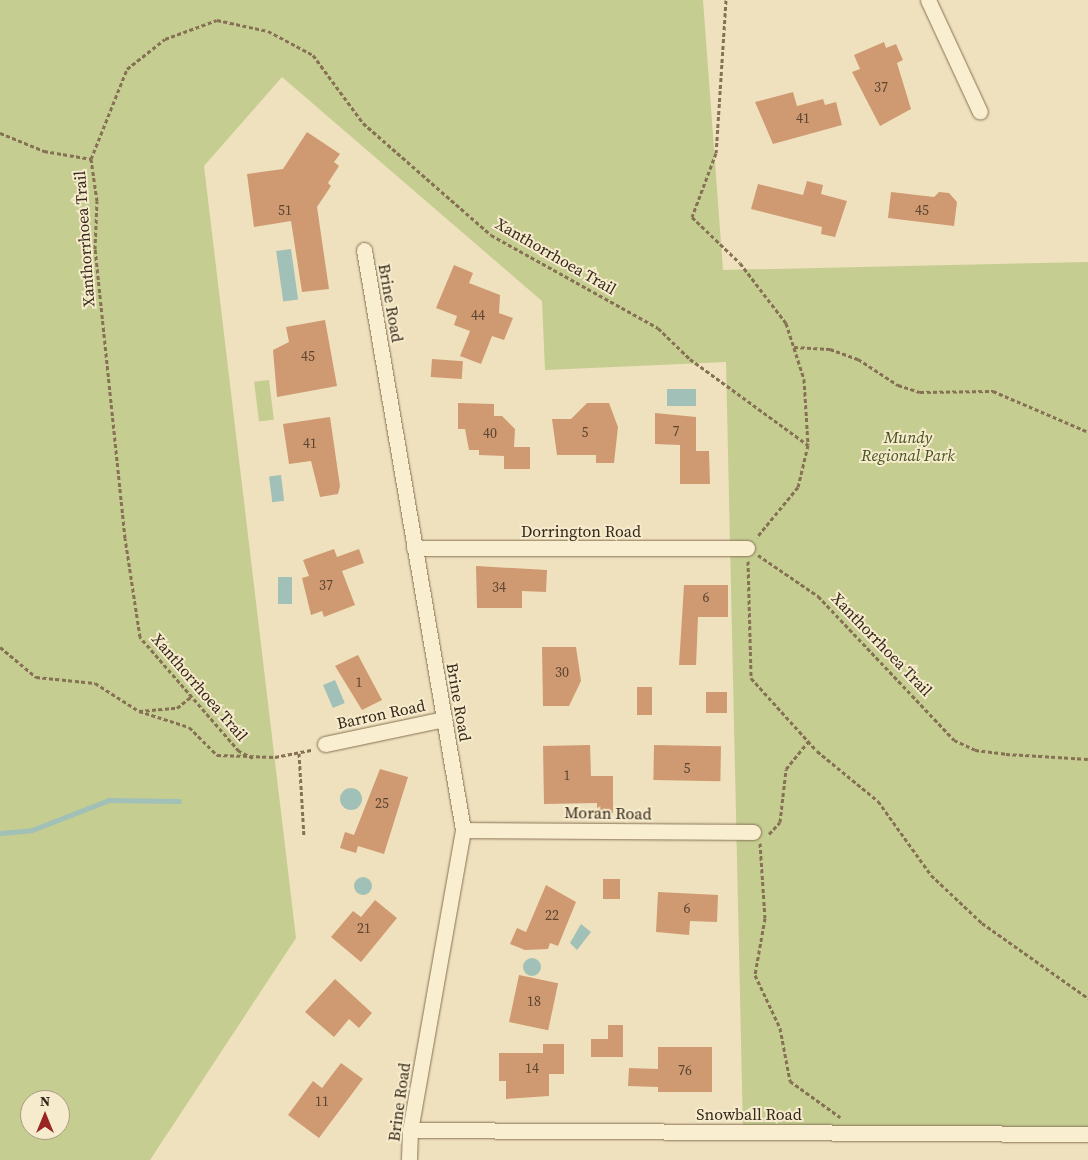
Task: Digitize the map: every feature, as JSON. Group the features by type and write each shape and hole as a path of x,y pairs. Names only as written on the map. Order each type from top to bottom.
{"street":[{"path":"928,0 980,112"},
{"name":"Brine Road","path":"364,250 463,830 410,1130 409,1160"},
{"name":"Dorrington Road","path":"414,548 747,548"},
{"name":"Barron Road","path":"325,744 444,719"},
{"name":"Moran Road","path":"463,830 753,832"},
{"name":"Snowball Road","path":"410,1130 1088,1134"}],"path":[{"path":"726,0 716,153 692,217 740,263 786,323 804,379 808,445 798,487 747,548 750,678 808,742 878,801 931,875 982,923 1088,998"},
{"name":"Xanthorrhoea Trail","path":"253,758 239,751 140,637 134,610 95,249 97,201 90,159 127,69 166,39 216,20 268,32 312,55 363,123 408,158 491,235 658,328 690,359 808,445"},
{"path":"0,133 44,151 90,159"},
{"path":"794,347 830,349 865,363 898,385 920,392 993,391 1088,432"},
{"name":"Xanthorrhoea Trail","path":"747,548 818,596 954,740 975,750 1006,754 1088,759"},
{"name":"Xanthorrhoea Trail","path":"0,647 36,677 95,683 139,711 189,727 217,755 253,758 299,753 325,744"},
{"path":"139,711 177,708 192,696"},
{"path":"753,832 769,834 780,822 786,769 808,742"},
{"path":"299,753 304,836"},
{"path":"753,832 761,844 765,918 755,975 780,1028 790,1082 846,1120"}],"green space":[{"name":"Mundy Regional Park","path":"0,0 703,0 723,270 1088,262 1088,1134 743,1131 726,362 545,370 542,301 282,77 204,166 296,938 150,1160 0,1160"},
{"path":"269,380 274,420 259,422 254,382"}],"water":[{"path":"291,249 298,300 283,302 276,251"},
{"path":"667,389 696,389 696,406 667,406"},
{"path":"281,475 284,501 272,502 269,476"},
{"path":"278,577 292,577 292,604 278,604"},
{"path":"335,680 345,703 333,708 323,685"},
{"path":"351,788 361,795 362,799 355,809 351,810 341,803 340,799 347,789"},
{"path":"359,877 367,877 372,882 370,893 359,895 354,890 354,882"},
{"path":"581,924 591,932 577,950 570,943"},
{"path":"528,958 536,958 541,963 539,974 528,976 523,971 523,963"}],"building":[{"path":"884,42 886,48 896,44 903,60 897,63 911,109 880,126 852,72 860,69 854,55"},
{"path":"793,92 797,106 823,99 825,105 836,102 842,125 773,144 755,102"},
{"path":"307,132 340,154 334,162 339,166 328,183 331,186 317,207 329,289 302,292 291,221 254,227 247,174 283,169"},
{"path":"807,181 823,185 821,194 847,201 835,237 821,234 822,227 751,209 758,184 803,195"},
{"path":"891,192 934,197 939,192 949,193 957,202 954,226 888,218"},
{"path":"454,265 473,273 469,283 500,295 499,313 513,318 504,340 492,336 481,364 460,356 470,331 454,325 457,316 436,308"},
{"path":"325,320 337,386 277,397 273,350 289,342 286,327"},
{"path":"432,359 463,361 462,379 431,377"},
{"path":"458,403 494,404 494,416 502,416 515,429 514,447 530,447 530,469 504,469 504,456 479,455 479,450 469,450 465,429 458,429"},
{"path":"587,403 609,403 618,427 614,463 596,463 596,455 557,455 552,419 571,419"},
{"path":"655,413 696,417 696,451 709,451 710,484 680,484 680,445 655,444"},
{"path":"330,417 340,486 338,494 320,497 311,461 289,464 283,424"},
{"path":"334,549 337,557 359,549 364,563 342,571 355,605 324,617 322,611 311,615 302,578 309,576 303,560"},
{"path":"476,566 547,570 546,592 522,591 522,608 477,608"},
{"path":"684,585 728,585 728,617 698,617 696,665 679,665"},
{"path":"542,647 576,647 581,681 569,706 543,706"},
{"path":"358,655 382,700 362,710 335,666"},
{"path":"637,687 652,687 652,715 637,715"},
{"path":"706,692 727,692 727,713 706,713"},
{"path":"590,745 591,776 613,776 613,813 597,813 597,803 544,804 543,746"},
{"path":"654,745 721,746 720,781 653,780"},
{"path":"380,769 408,777 384,854 358,846 356,853 340,848 345,832 354,835"},
{"path":"603,879 620,879 620,899 603,899"},
{"path":"546,885 576,902 558,946 550,943 548,949 525,950 510,944 517,928 526,932"},
{"path":"658,892 718,895 717,922 690,921 689,935 656,932"},
{"path":"375,900 397,918 361,962 331,937 353,911 361,917"},
{"path":"519,975 558,983 548,1030 509,1022"},
{"path":"335,979 372,1013 359,1028 349,1019 334,1037 305,1012"},
{"path":"608,1025 623,1025 623,1057 591,1057 591,1039 608,1039"},
{"path":"543,1044 564,1044 564,1074 549,1074 549,1096 506,1099 506,1081 499,1081 499,1053 543,1053"},
{"path":"658,1047 712,1047 712,1092 658,1092 658,1087 628,1086 629,1068 658,1069"},
{"path":"341,1063 363,1079 319,1138 288,1115 313,1081 322,1088"}],"waterway":[{"path":"0,833 32,830 109,800 179,801"}]}
